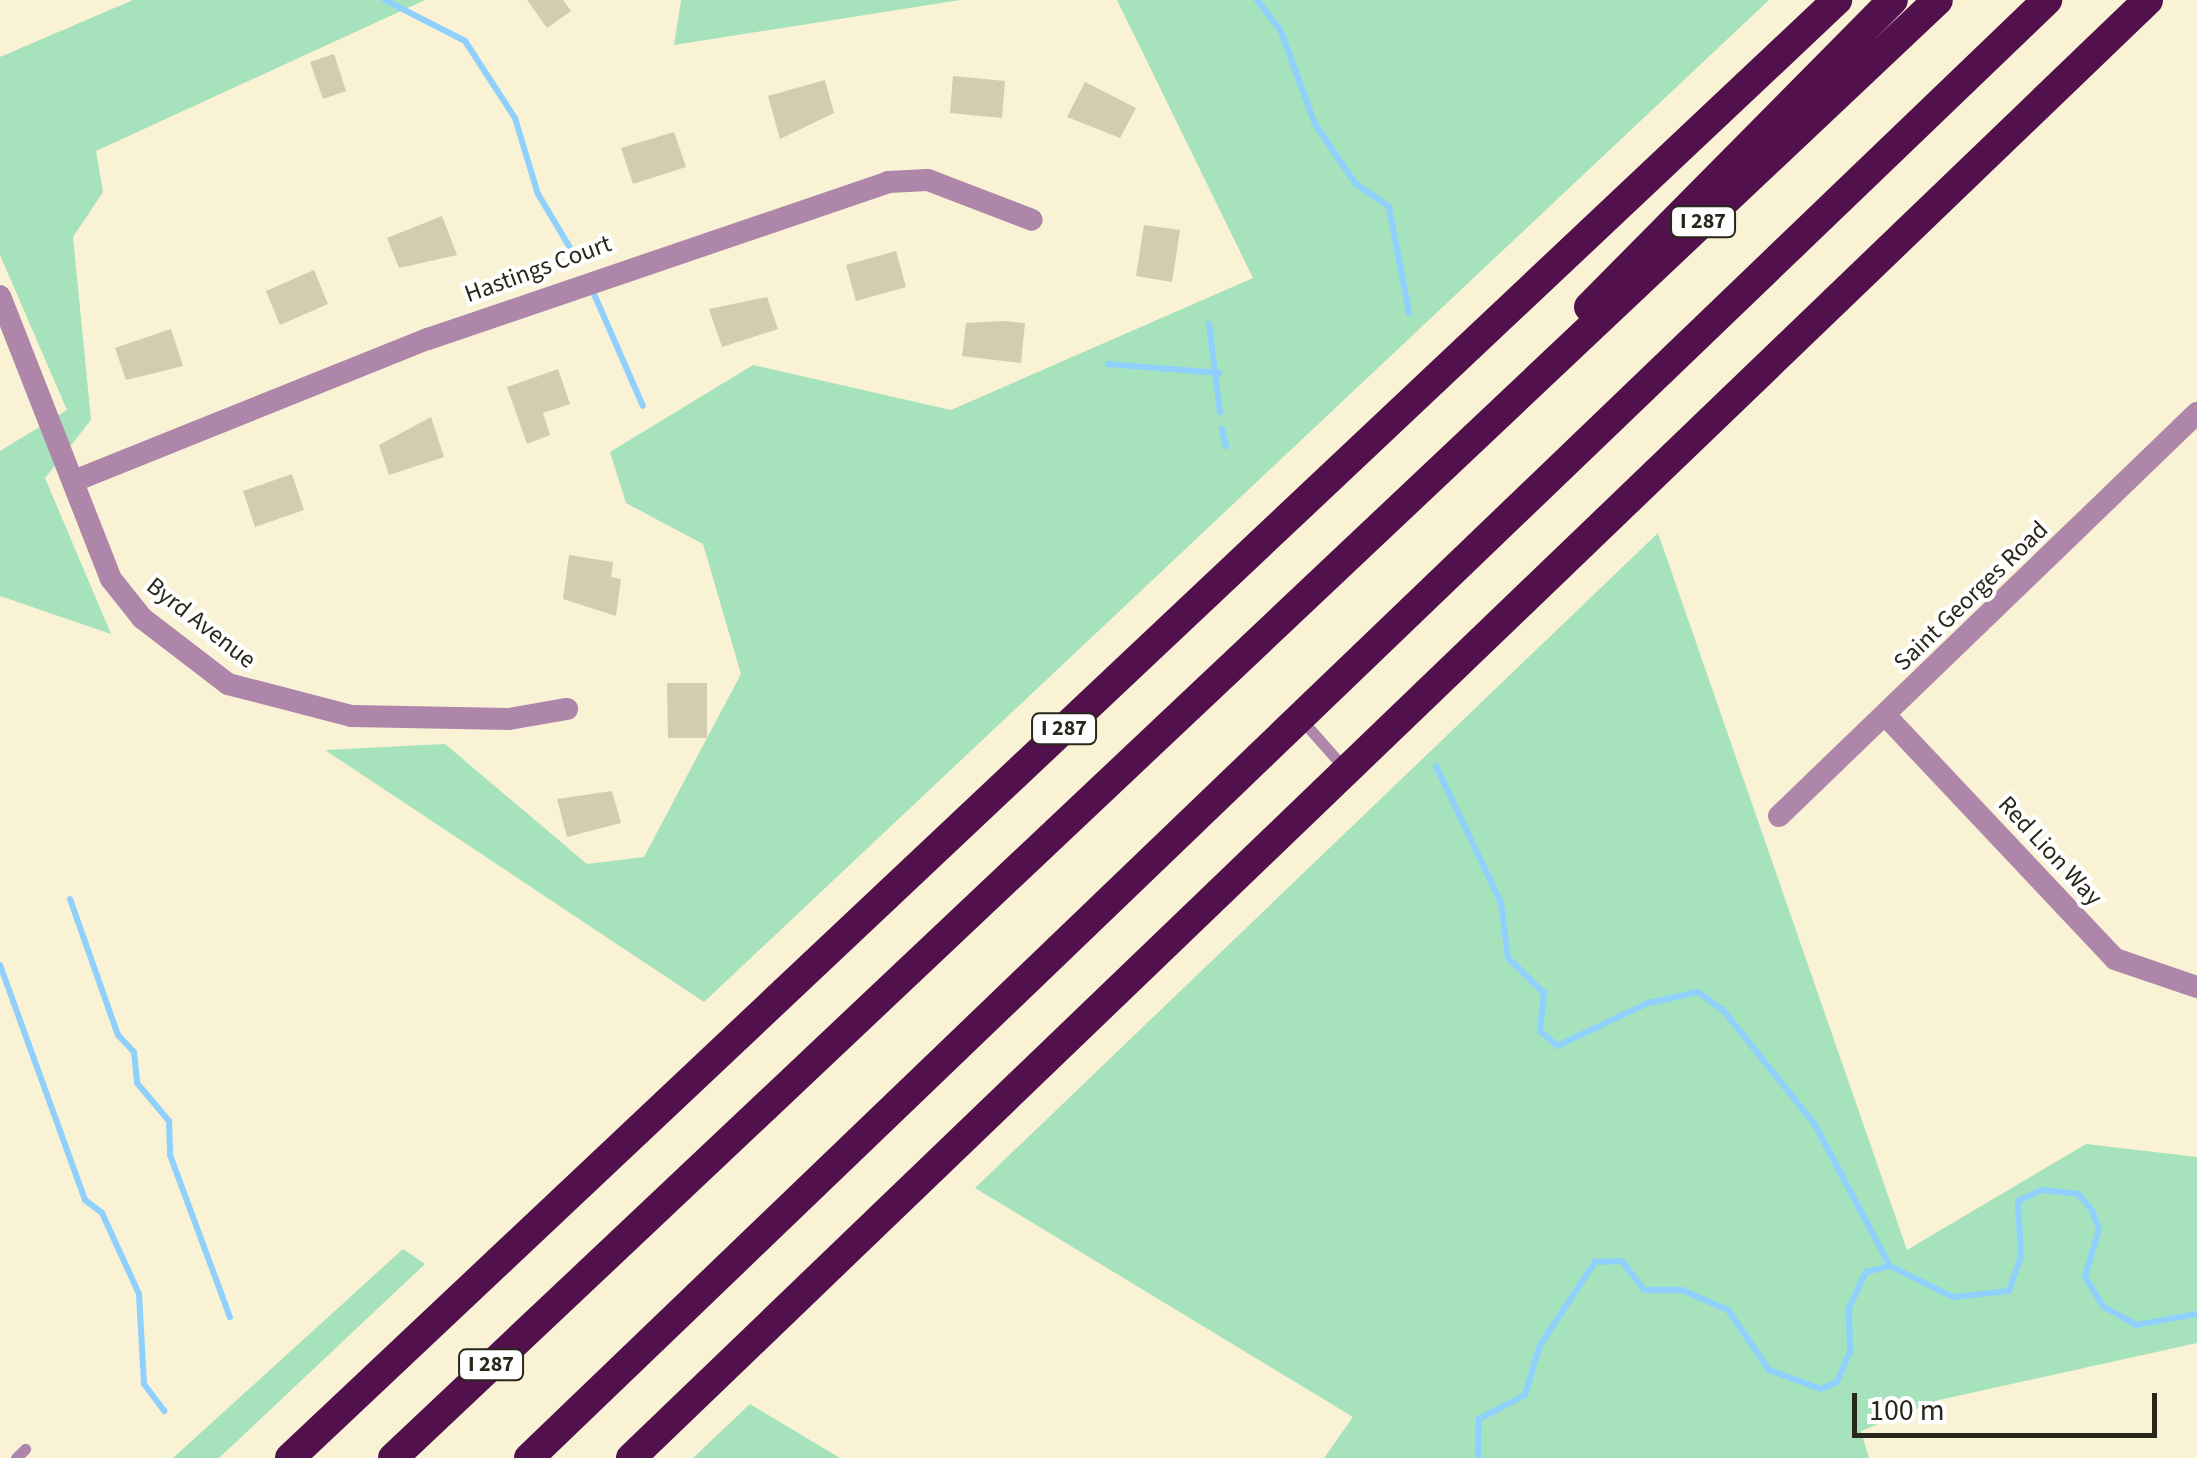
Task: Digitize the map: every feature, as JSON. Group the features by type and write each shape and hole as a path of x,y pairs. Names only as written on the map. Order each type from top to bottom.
{"highway":[{"name":"I 287","path":"290,1458 1837,0"},
{"path":"1468,444 1659,226 1893,0"},
{"name":"I 287","path":"393,1458 1938,0"},
{"path":"530,1458 2047,0"},
{"path":"631,1458 2148,0"}],"street":[{"name":"Hastings Court","path":"74,481 518,305 888,182 928,180 1032,220"},
{"name":"Byrd Avenue","path":"0,296 121,596 253,696 352,716 509,718 567,710"},
{"name":"Saint Georges Road","path":"1780,816 2197,413"},
{"name":"Red Lion Way","path":"1886,716 2116,959 2197,987"}],"lane":[{"path":"1300,718 1346,770"}],"green space":[{"path":"133,0 425,0 96,151 103,192 73,237 91,420 45,478 111,634 0,596 0,451 67,410 0,255 0,57"},
{"path":"681,0 960,0 674,45"},
{"path":"1117,0 1769,0 704,1002 325,750 445,744 587,864 644,857 741,674 703,544 626,503 610,452 753,365 951,410 1253,278"},
{"path":"1658,533 1907,1250 2086,1144 2197,1157 2197,1343 1939,1400 1861,1431 1869,1458 1324,1458 1353,1417 975,1188"},
{"path":"403,1249 425,1264 219,1458 173,1458"},
{"path":"750,1404 840,1458 693,1458"}],"building":[{"path":"527,0 563,0 571,11 547,28"},
{"path":"334,54 346,91 323,99 310,62"},
{"path":"953,76 1005,81 1002,118 950,113"},
{"path":"825,80 834,113 780,139 768,96"},
{"path":"1085,82 1136,108 1120,138 1067,117"},
{"path":"674,132 686,167 633,184 621,148"},
{"path":"442,216 457,255 399,268 387,238"},
{"path":"1144,225 1180,230 1172,282 1136,276"},
{"path":"896,251 906,287 856,301 846,265"},
{"path":"314,270 328,304 280,325 266,291"},
{"path":"767,297 778,329 722,347 709,309"},
{"path":"966,323 1025,323 1021,363 962,356"},
{"path":"171,329 183,366 126,380 115,348"},
{"path":"558,369 570,404 543,413 550,435 527,444 507,387"},
{"path":"431,417 444,457 389,475 379,445"},
{"path":"292,474 304,510 255,527 243,491"},
{"path":"569,555 613,562 611,577 621,579 616,616 563,599"},
{"path":"667,683 707,683 707,738 668,738"},
{"path":"612,791 621,823 567,837 557,799"}],"waterway":[{"path":"385,0 465,41 515,118 538,194 575,256"},
{"path":"1257,0 1280,29 1315,124 1355,183 1389,207 1409,313"},
{"path":"594,294 643,406"},
{"path":"1209,324 1220,412"},
{"path":"1108,364 1220,373"},
{"path":"1222,429 1226,447"},
{"path":"1436,766 1501,903 1508,958 1544,993 1540,1031 1557,1046 1648,1003 1698,992 1723,1010 1815,1125 1890,1266"},
{"path":"70,899 118,1035 134,1052 137,1083 169,1121 170,1155 230,1317"},
{"path":"0,965 85,1200 102,1213 139,1294 144,1384 164,1411"},
{"path":"1478,1458 1479,1419 1525,1395 1540,1345 1595,1262 1622,1261 1644,1290 1682,1290 1728,1310 1769,1370 1821,1389 1837,1382 1850,1352 1849,1308 1866,1272 1890,1266 1953,1297 2009,1291 2021,1257 2018,1201 2042,1190 2078,1194 2092,1210 2099,1229 2085,1277 2104,1307 2136,1325 2197,1314"}]}
